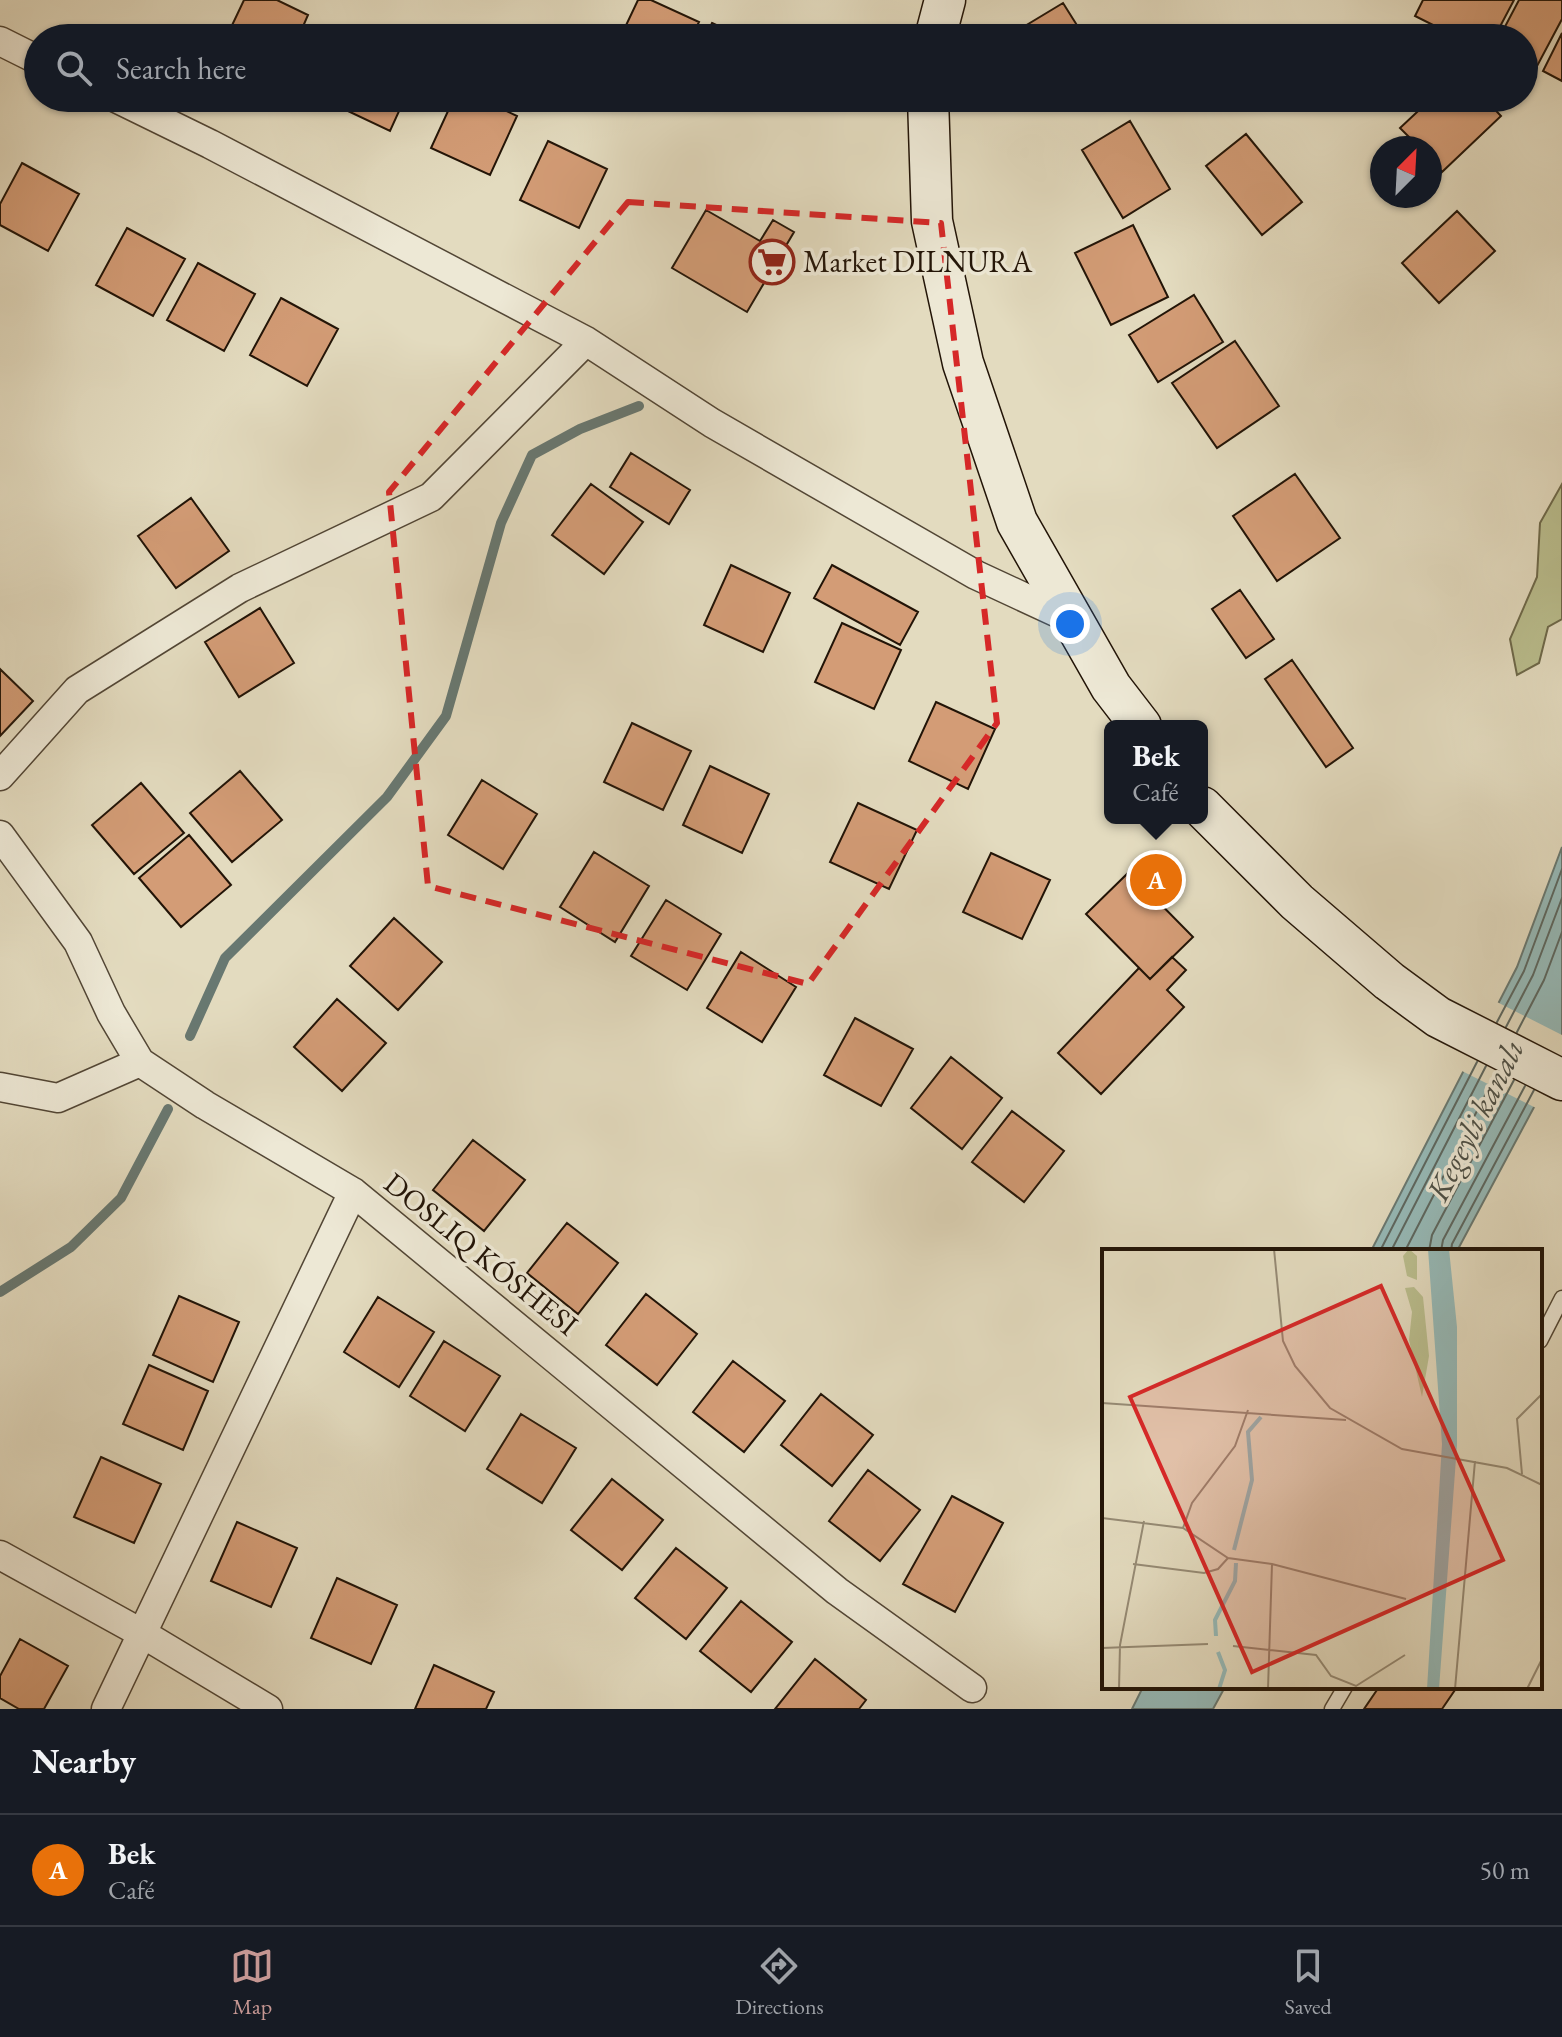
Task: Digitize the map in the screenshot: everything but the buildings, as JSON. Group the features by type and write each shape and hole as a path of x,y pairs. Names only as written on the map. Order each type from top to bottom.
{"main road":[{"path":"939,24 945,0"},
{"path":"928,112 932,221 963,363 1017,522 1111,687 1136,720"},
{"path":"1208,813 1297,902 1389,981 1438,1017 1562,1080"}],"street":[{"path":"0,41 24,53"},
{"path":"145,112 586,341 712,423 976,575 1073,620"},
{"path":"0,776 77,690 240,588 431,497 586,341"},
{"path":"0,835 78,942 111,1013 140,1062 205,1105 353,1192 837,1591 972,1688"},
{"path":"0,1087 58,1098 140,1062"},
{"path":"106,1709 353,1192"},
{"path":"0,1555 143,1634 268,1709"}],"lane":[{"path":"1542,1337 1562,1298"},
{"path":"1332,1709 1344,1689"}],"highlighted area":[{"path":"628,202 941,223 997,723 808,984 428,886 389,492"}],"green space":[{"path":"1562,484 1562,619 1548,627 1539,663 1517,675 1510,639 1537,577 1540,523"}],"water":[{"name":"Kegeyli kanalı","path":"1562,847 1562,1055 1458,1249 1372,1249 1517,967"},
{"path":"1142,1689 1224,1689 1213,1709 1132,1709"}],"pier":[{"path":"1495,1001 1562,1035 1562,1063 1538,1109 1460,1070"}],"waterway":[{"path":"190,1036 225,958 387,797 446,716 501,523 532,455 580,429 639,406"},
{"path":"0,1292 71,1247 121,1198 168,1109"}],"place":[{"name":"Market DILNURA","path":"772,262"},
{"name":"Bek","path":"1156,880"}]}
